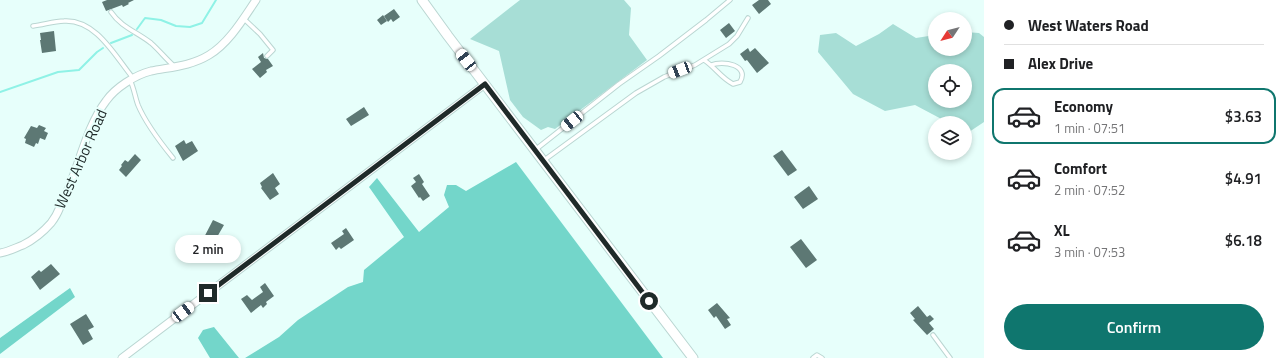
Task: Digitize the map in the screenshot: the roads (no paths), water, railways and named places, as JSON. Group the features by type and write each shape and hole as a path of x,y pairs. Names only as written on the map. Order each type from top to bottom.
{"street":[{"name":"West Arbor Road","path":"0,253 6,252 30,241 52,222 66,196 92,126 99,111 107,100 124,84 132,79 149,72 187,65 209,55 226,41 256,0"},
{"path":"422,0 534,151 692,358"},
{"path":"122,358 485,84"}],"lane":[{"path":"534,151 619,84 659,56 730,0"},
{"path":"111,12 124,26 151,43 174,67"},
{"path":"243,18 260,34 273,50 267,56"},
{"path":"543,162 641,90 664,77 695,65 734,41 748,18"},
{"path":"33,26 64,21 81,24 99,36 117,57 132,79 137,103 143,116 159,141 173,158"},
{"path":"704,60 711,64 725,80 733,84 740,82 743,78 743,72 740,68 734,65 724,62 711,64"},
{"path":"934,335 950,358"},
{"path":"813,358 816,355 822,358"}],"waterway":[{"path":"137,29 145,18 161,20 176,26 190,27 202,23 216,0"},
{"path":"111,43 132,35"},
{"path":"0,92 58,72 79,70 103,48"}]}
